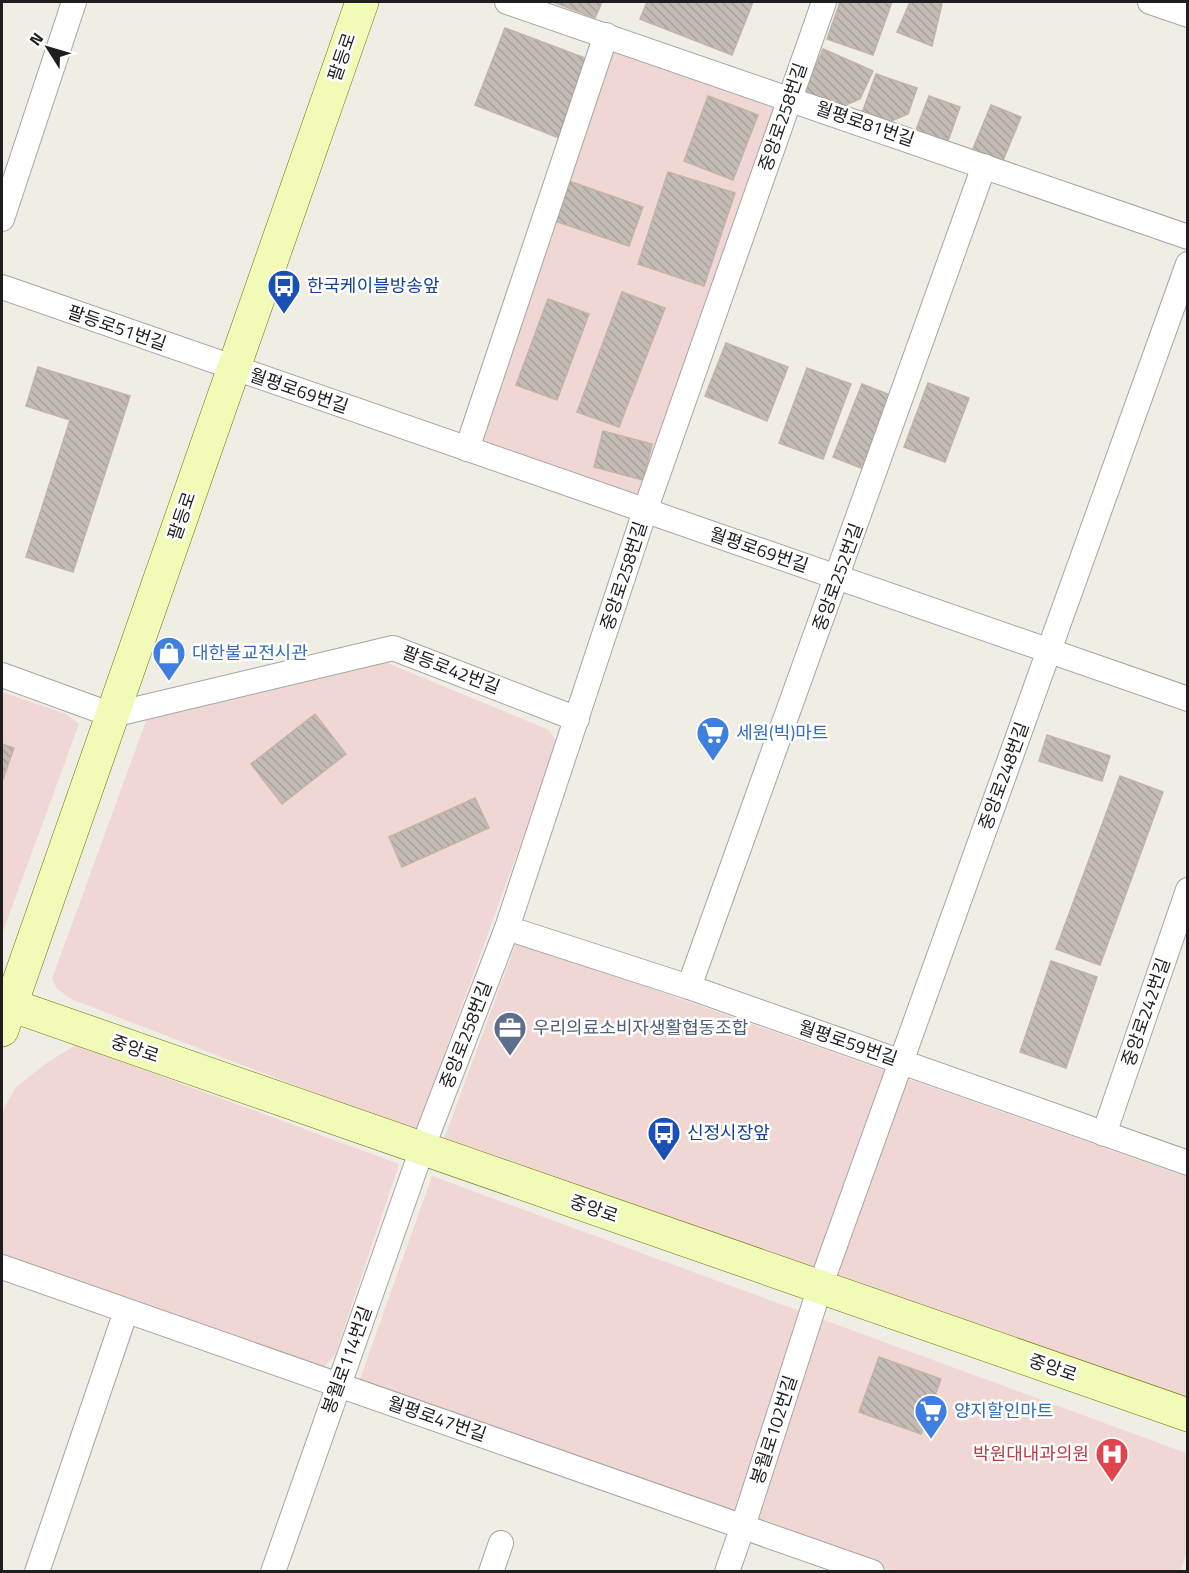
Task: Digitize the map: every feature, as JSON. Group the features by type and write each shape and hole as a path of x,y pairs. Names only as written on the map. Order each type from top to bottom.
{"main road":[{"name":"팔등로","path":"4,1012 112,715 362,2"},
{"name":"중앙로","path":"4,1012 422,1149 1188,1414"}],"street":[{"path":"2,219 74,2"},
{"name":"월평로81번길","path":"507,2 1188,237"},
{"name":"중앙로258번길","path":"422,1149 507,928 645,511 824,2"},
{"path":"1150,2 1188,15"},
{"path":"467,449 606,35"},
{"name":"중앙로252번길","path":"689,987 838,578 984,166"},
{"name":"중앙로248번길","path":"820,1287 1188,264"},
{"name":"팔등로51번길","path":"2,288 233,368"},
{"name":"월평로69번길","path":"233,368 1188,699"},
{"name":"팔등로42번길","path":"112,715 393,648 577,719"},
{"path":"2,675 112,715"},
{"name":"중앙로242번길","path":"1104,1134 1188,890"},
{"name":"월평로59번길","path":"507,928 689,987 1188,1163"},
{"name":"봉월로114번길","path":"273,1572 422,1149"},
{"name":"월평로47번길","path":"2,1267 872,1572"},
{"name":"봉월로102번길","path":"727,1572 820,1287"},
{"path":"37,1572 126,1311"},
{"path":"491,1572 501,1543"}],"shaded area":[{"path":"612,49 776,103 643,480 640,498 479,441"},
{"path":"385,662 549,730 557,743 416,1132 71,999 57,989 52,979 150,710"},
{"path":"2,692 66,714 79,724 2,934"},
{"path":"516,943 1187,1177 1187,1399 443,1142"},
{"path":"76,1045 399,1164 335,1355 322,1369 2,1254 2,1116 5,1106 16,1087 48,1062"},
{"path":"432,1176 1186,1453 1188,1455 1187,1552 1180,1571 893,1571 359,1382"}],"building":[{"path":"553,2 602,2 595,18"},
{"path":"647,2 753,2 732,55 640,19"},
{"path":"840,2 892,2 873,55 827,39"},
{"path":"910,2 942,4 932,46 897,32"},
{"path":"505,28 590,60 559,138 475,105"},
{"path":"823,49 873,71 860,99 839,108 804,93"},
{"path":"876,74 917,88 908,114 889,122 862,113"},
{"path":"708,96 758,115 733,180 684,161"},
{"path":"929,96 960,107 948,141 916,130"},
{"path":"991,105 1021,117 1002,163 972,151"},
{"path":"668,172 735,193 704,286 638,264"},
{"path":"566,180 643,207 629,246 552,220"},
{"path":"622,292 665,308 619,427 577,412"},
{"path":"548,299 589,314 557,400 516,385"},
{"path":"726,343 788,367 767,421 705,396"},
{"path":"38,367 130,396 73,572 26,557 70,420 26,406"},
{"path":"807,368 851,384 823,459 779,443"},
{"path":"928,383 969,398 945,462 904,447"},
{"path":"862,384 890,395 861,468 833,457"},
{"path":"603,431 652,444 643,480 594,467"},
{"path":"315,714 346,754 282,804 251,764"},
{"path":"1047,735 1110,756 1102,781 1039,761"},
{"path":"2,744 14,748 2,782"},
{"path":"1120,776 1163,792 1100,965 1056,949"},
{"path":"475,798 489,828 402,867 389,837"},
{"path":"1051,961 1097,977 1066,1068 1020,1052"},
{"path":"879,1357 941,1379 921,1434 859,1412"}],"place":[{"name":"한국케이블방송앞","path":"284,315"},
{"name":"대한불교전시관","path":"169,682"},
{"name":"세원(빅)마트","path":"713,762"},
{"name":"우리의료소비자생활협동조합","path":"510,1057"},
{"name":"신정시장앞","path":"664,1162"},
{"name":"양지할인마트","path":"931,1440"},
{"name":"박원대내과의원","path":"1112,1483"}]}
